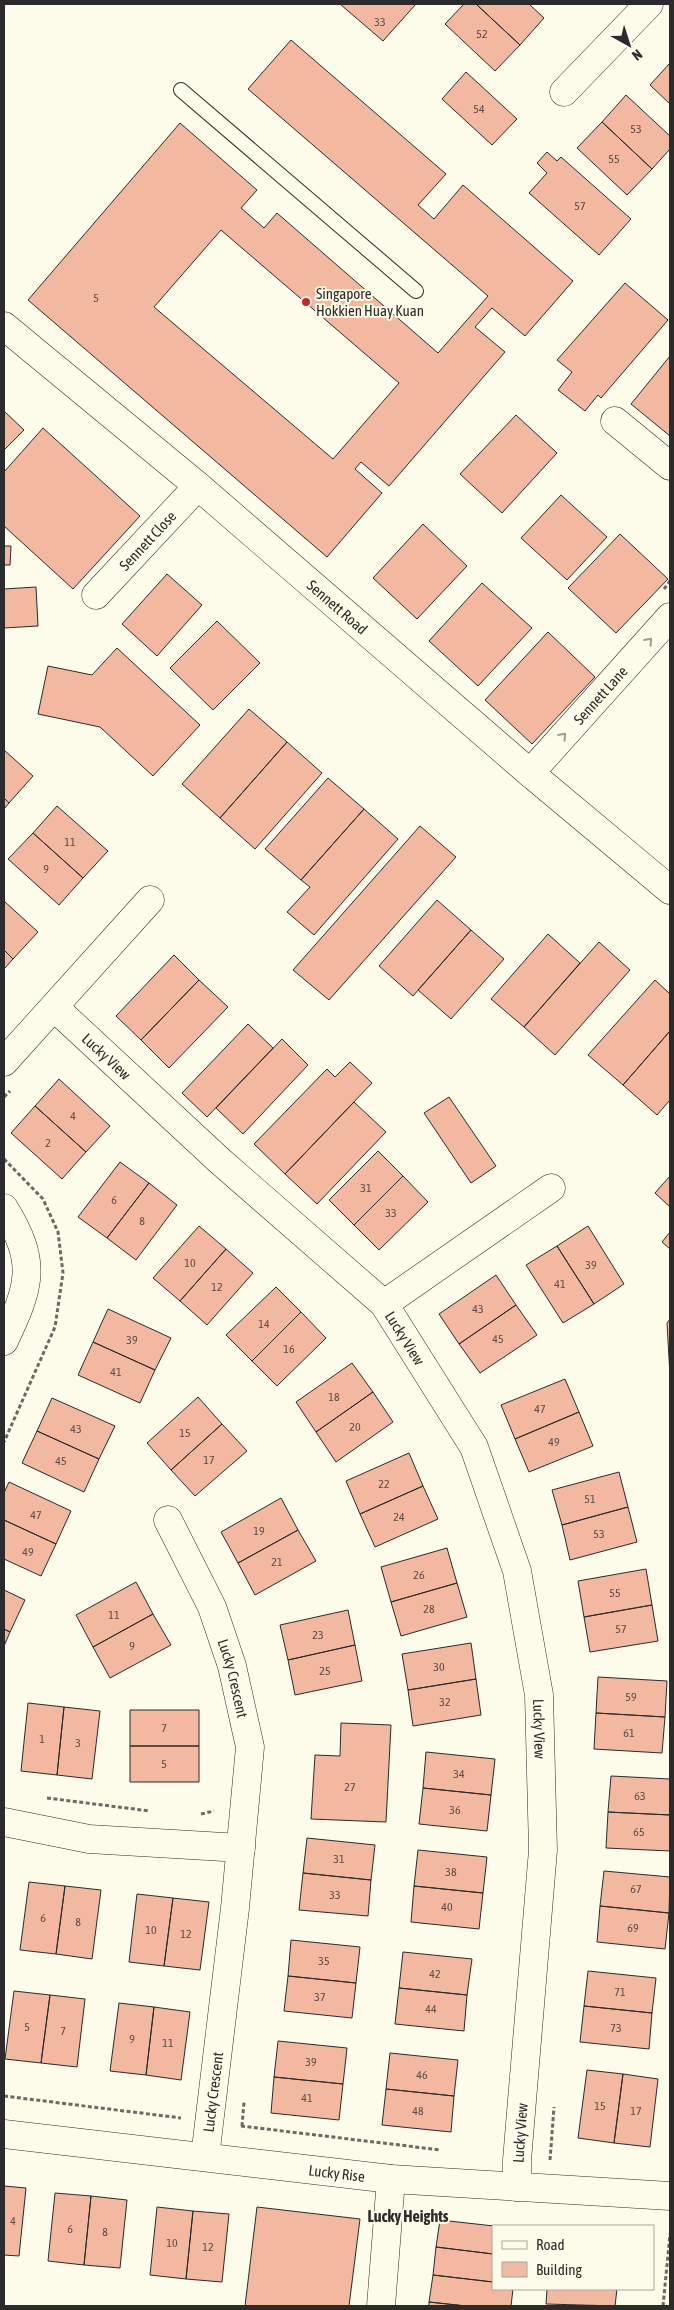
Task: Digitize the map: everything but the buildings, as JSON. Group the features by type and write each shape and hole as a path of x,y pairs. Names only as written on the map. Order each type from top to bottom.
{"street":[{"path":"564,92 649,4"},
{"name":"Sennett Road","path":"4,326 198,486 530,773 670,890"},
{"path":"615,421 670,466"},
{"name":"Sennett Close","path":"96,595 198,486"},
{"name":"Sennett Lane","path":"530,773 670,617"},
{"path":"4,1062 150,900"},
{"name":"Lucky View","path":"54,1007 220,1161 384,1304 474,1448 517,1571 539,1695 543,1850 517,2160 517,2187"},
{"name":"Lucky View","path":"384,1304 551,1188"},
{"path":"4,1208 18,1231 28,1262 23,1300 4,1340"},
{"name":"Lucky Crescent","path":"168,1520 212,1607 232,1666 250,1747 241,1848 205,2158"},
{"path":"4,1822 89,1839 241,1848"},
{"name":"Lucky Rise","path":"4,2134 391,2179 670,2196"},
{"path":"381,2306 391,2179"}],"lane":[{"path":"181,90 416,291"}],"path":[{"path":"4,1097 11,1090"},
{"path":"44,1798 154,1811"},
{"path":"199,1815 213,1812 218,1808"},
{"path":"4,2096 186,2118 193,2125 230,2129 242,2126 448,2151"},
{"path":"517,2160 550,2164"},
{"path":"663,2306 670,2234"}],"place":[{"name":"Singapore Hokkien Huay Kuan","path":"306,302"}],"district":[{"name":"Lucky Heights","path":"408,2216"}]}
